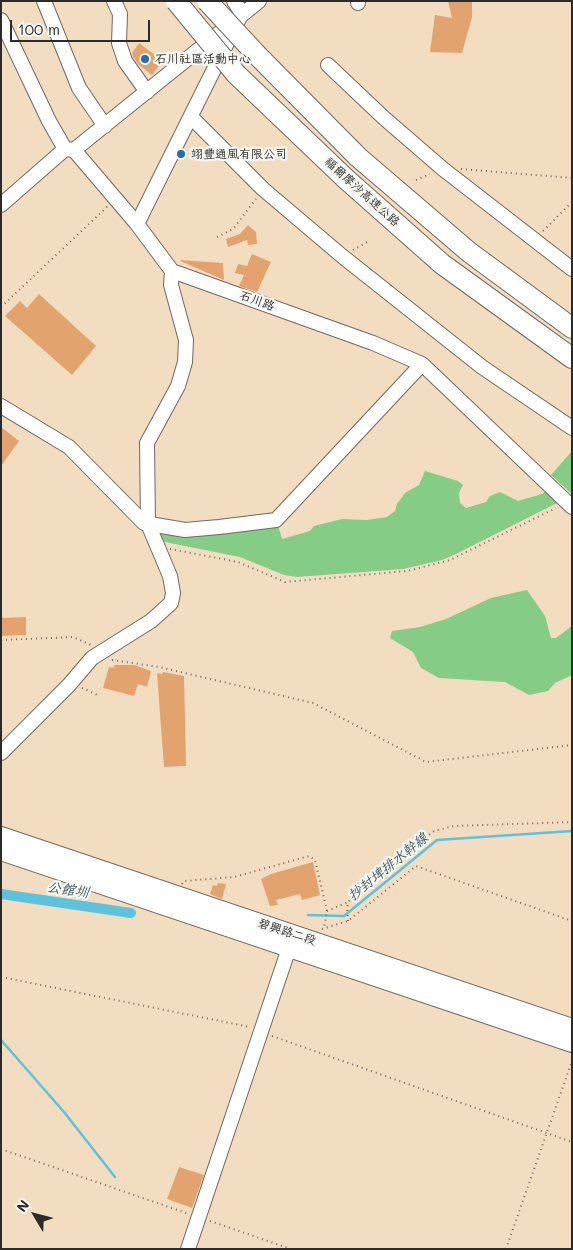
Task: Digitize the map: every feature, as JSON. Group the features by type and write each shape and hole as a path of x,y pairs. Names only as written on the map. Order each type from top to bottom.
{"highway":[{"name":"福爾摩沙高速公路","path":"176,1 236,74 346,179 442,264 572,358"},
{"name":"福爾摩沙高速公路","path":"207,1 258,56 358,157 469,252 572,328"}],"main road":[{"name":"碧興路二段","path":"1,836 572,1028"},
{"name":"碧興路二段","path":"1,851 572,1043"}],"street":[{"path":"44,1 79,88 105,126"},
{"path":"114,1 120,14 119,43 124,61 147,92"},
{"path":"234,1 242,13"},
{"path":"1,205 70,150 105,126 259,1"},
{"path":"137,224 242,13"},
{"path":"1,20 40,103 70,150 137,224 172,271 171,285 186,340 185,362 178,386 147,443 148,524 170,576 173,593 171,603 151,621 97,655 1,753"},
{"path":"328,65 384,118 443,169 572,269"},
{"path":"191,117 263,189 342,256 482,367 572,428"},
{"name":"石川路","path":"172,271 374,343 422,364 569,505"},
{"path":"1,406 69,447 123,503 148,524 185,530 276,520 422,364"},
{"path":"188,1249 289,948 306,938"}],"path":[{"path":"416,180 443,169 572,178"},
{"path":"217,237 233,229 263,189"},
{"path":"1,308 115,199"},
{"path":"534,240 572,202"},
{"path":"342,256 369,241"},
{"path":"158,547 238,562 286,582 407,571 450,560 569,505"},
{"path":"1,640 73,637 85,640 97,655 138,662 313,703 426,762 572,745"},
{"path":"71,682 100,696"},
{"path":"348,921 347,907 351,896 434,831 444,827 572,822"},
{"path":"177,896 184,881 234,877 309,856 315,860 327,911 324,928"},
{"path":"306,938 324,928 348,921 416,866 572,921"},
{"path":"327,911 348,902"},
{"path":"1,977 261,1029 266,1034 572,1142"},
{"path":"506,1249 572,1061"},
{"path":"1,1148 290,1249"}],"green space":[{"path":"572,451 572,494 551,475"},
{"path":"425,471 458,481 463,485 459,493 460,503 466,508 486,502 490,496 500,492 518,501 542,494 548,489 563,500 456,554 442,560 403,569 297,577 284,575 240,557 160,541 159,529 278,525 282,539 310,531 314,526 342,519 367,520 387,517 395,511 397,504 405,493 419,485"},
{"path":"527,590 545,616 551,638 556,638 572,626 572,675 555,683 548,691 529,695 505,682 439,678 421,668 413,652 390,638 392,631 420,627 446,619 491,598"}],"building":[{"path":"448,1 472,1 472,17 462,53 430,52 435,15 452,18"},
{"name":"石川社區活動中心","path":"139,43 163,61 152,75 139,65 133,57 132,53"},
{"path":"248,225 256,232 257,244 248,245 247,240 228,247 226,239 240,234"},
{"path":"252,254 271,262 257,292 239,286 244,275 235,273 238,264 247,266"},
{"path":"180,261 223,263 224,280"},
{"path":"39,294 96,346 72,375 5,316 20,301 27,308"},
{"path":"1,427 19,441 1,466"},
{"path":"26,617 26,635 2,636 1,618"},
{"path":"115,665 134,665 151,671 147,687 138,684 134,696 103,688 109,667 113,668"},
{"path":"163,672 184,676 186,766 164,767 157,673 162,674"},
{"path":"313,862 320,895 302,900 300,894 276,900 278,905 270,906 261,879 271,874"},
{"path":"218,883 226,884 222,899 210,894 213,885 217,886"},
{"path":"179,1167 204,1175 192,1208 167,1199"}],"waterway":[{"name":"抄封埤排水幹線","path":"308,915 344,916 437,840 572,831"},
{"name":"公館圳","path":"1,894 131,913"},
{"path":"1,1040 64,1112 115,1177"}],"place":[{"name":"石川社區活動中心","path":"145,59"},
{"name":"翊豐通風有限公司","path":"181,154"}]}
